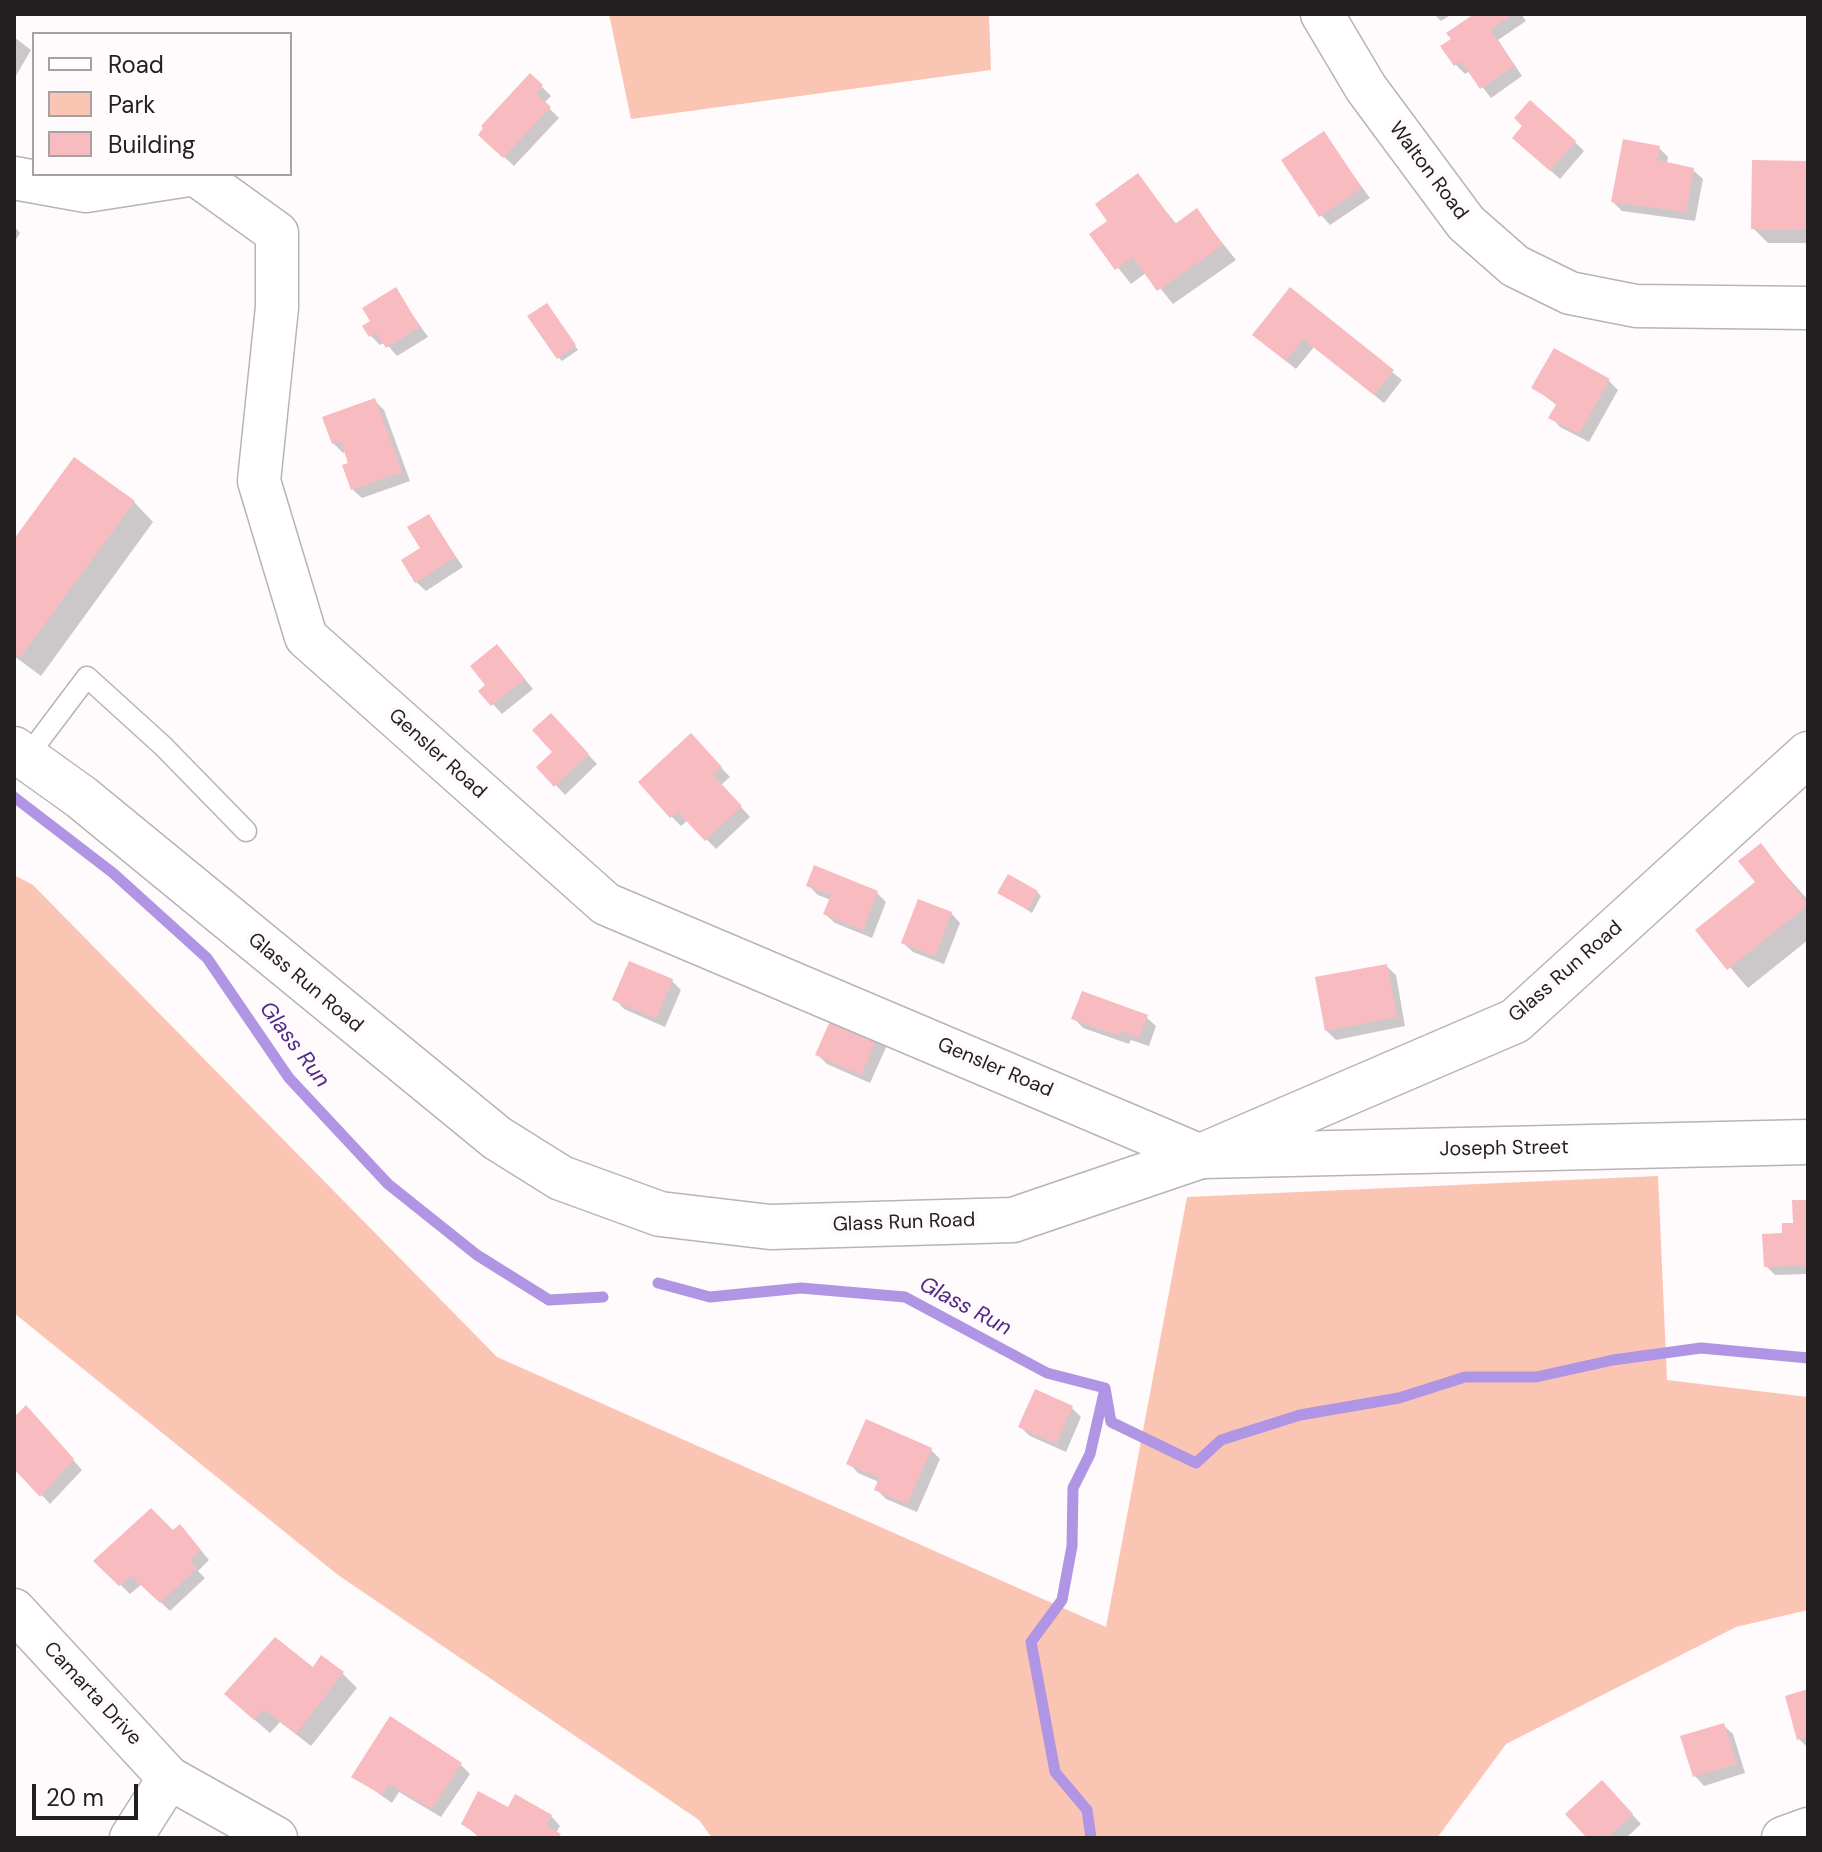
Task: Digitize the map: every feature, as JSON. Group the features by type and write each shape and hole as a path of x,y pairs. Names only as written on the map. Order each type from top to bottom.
{"main road":[{"name":"Glass Run Road","path":"20,753 81,797 497,1138 561,1178 660,1214 770,1227 1013,1220 1201,1156 1515,1021 1808,754"},
{"name":"Joseph Street","path":"1201,1156 1808,1142"}],"street":[{"name":"Walton Road","path":"1322,14 1366,88 1466,223 1515,266 1570,293 1636,306 1808,308"},
{"name":"Gensler Road","path":"14,178 86,191 182,176"},
{"name":"Gensler Road","path":"198,176 277,233 277,307 259,481 306,637 606,904 1201,1156"},
{"name":"Camarta Drive","path":"14,1610 169,1778 276,1838"},
{"path":"131,1838 169,1778"},
{"path":"1783,1838 1808,1829"}],"lane":[{"path":"20,753 87,677 163,746 246,831"}],"green space":[{"path":"609,14 989,14 991,70 631,119"},
{"path":"14,875 33,885 497,1357 1106,1627 1187,1197 1658,1176 1667,1380 1808,1397 1808,1610 1736,1627 1506,1744 1437,1838 712,1838 699,1820 338,1575 14,1313"}],"building":[{"path":"1474,14 1514,14 1490,30 1515,66 1480,89 1461,61 1454,66 1440,46 1451,39 1446,33"},
{"path":"530,73 543,85 536,93 551,107 503,158 478,135 483,128 481,126"},
{"path":"1530,100 1576,141 1550,171 1512,138 1522,126 1514,118"},
{"path":"1324,131 1362,188 1319,217 1281,160"},
{"path":"1623,139 1660,146 1657,160 1694,168 1686,212 1611,202"},
{"path":"1752,160 1808,161 1808,230 1751,229"},
{"path":"1138,173 1175,224 1197,208 1223,245 1157,291 1133,257 1115,270 1089,234 1107,221 1095,204"},
{"path":"396,287 420,327 386,348 376,333 369,337 362,326 370,321 362,308"},
{"path":"1290,287 1394,370 1374,395 1303,339 1286,361 1252,335"},
{"path":"547,303 576,345 557,359 527,316"},
{"path":"1554,348 1610,379 1579,434 1548,418 1557,403 1531,388"},
{"path":"375,398 402,472 351,490 342,465 348,463 341,441 332,444 322,417"},
{"path":"74,457 135,501 20,658 14,653 14,539"},
{"path":"429,514 456,557 415,583 401,560 420,548 407,527"},
{"path":"497,644 525,679 491,706 478,691 485,685 470,666"},
{"path":"551,713 589,754 554,787 536,767 552,752 532,730"},
{"path":"691,733 722,767 713,775 742,806 705,841 678,812 670,818 638,782"},
{"path":"1761,843 1808,905 1727,970 1695,930 1755,882 1738,861"},
{"path":"814,865 878,891 863,930 823,914 831,895 806,886"},
{"path":"1008,874 1038,891 1028,910 997,893"},
{"path":"918,899 952,912 935,956 901,943"},
{"path":"629,961 673,979 656,1019 612,1000"},
{"path":"1387,964 1397,1017 1325,1031 1315,977"},
{"path":"1082,991 1148,1015 1139,1038 1121,1031 1119,1036 1071,1019"},
{"path":"834,1012 880,1032 861,1075 815,1055"},
{"path":"1792,1200 1808,1200 1808,1265 1764,1267 1762,1234 1782,1233 1782,1223 1793,1223"},
{"path":"1035,1389 1073,1406 1056,1444 1018,1427"},
{"path":"26,1405 74,1459 40,1497 14,1469 14,1417"},
{"path":"866,1419 932,1448 907,1504 874,1490 879,1478 846,1464"},
{"path":"151,1508 173,1530 180,1524 201,1550 190,1560 197,1568 160,1603 131,1576 119,1586 93,1561"},
{"path":"275,1637 313,1667 321,1655 344,1672 296,1734 264,1709 254,1720 224,1694"},
{"path":"1808,1689 1808,1737 1797,1740 1785,1696"},
{"path":"390,1716 462,1763 431,1809 389,1784 382,1795 351,1777"},
{"path":"1724,1723 1737,1764 1693,1777 1680,1736"},
{"path":"1602,1780 1633,1814 1607,1838 1587,1838 1565,1814"},
{"path":"478,1791 508,1807 515,1794 552,1815 546,1825 561,1834 558,1838 483,1838 461,1824"}],"waterway":[{"name":"Glass Run","path":"14,797 113,873 207,958 289,1078 388,1184 477,1255 549,1300 603,1297"},
{"name":"Glass Run","path":"658,1283 710,1297 801,1288 905,1297 1047,1373 1105,1388"},
{"path":"1105,1388 1111,1422 1196,1463 1221,1440 1300,1415 1399,1398 1465,1377 1536,1377 1613,1360 1701,1348 1808,1358"},
{"path":"1091,1838 1087,1810 1055,1772 1031,1642 1062,1600 1072,1546 1073,1488 1090,1454 1104,1393"}]}
